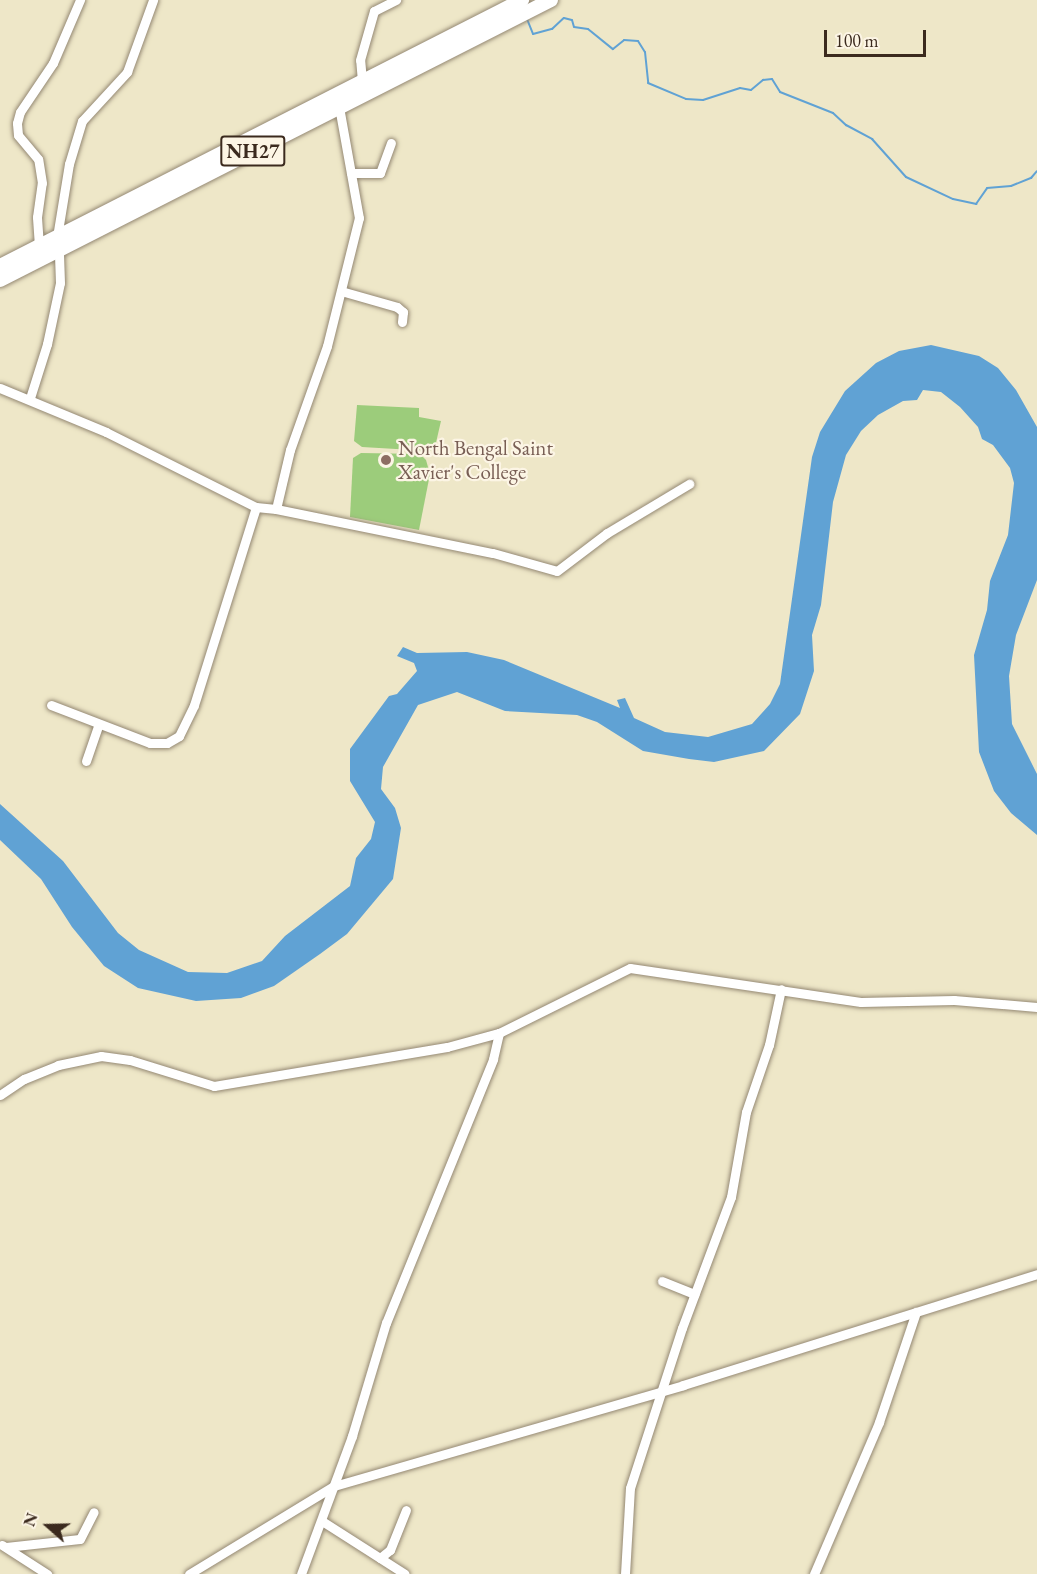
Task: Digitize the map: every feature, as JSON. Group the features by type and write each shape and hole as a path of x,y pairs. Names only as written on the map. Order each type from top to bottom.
{"highway":[{"name":"NH27","path":"0,279 58,243 362,81 526,5 551,0"},
{"name":"NH27","path":"0,266 39,246 58,243 339,107 504,16"}],"street":[{"path":"39,246 37,229 42,183 38,159 18,135 17,123 20,112 53,63 80,0"},
{"path":"30,398 60,283 58,243 69,164 82,121 127,72 152,2 142,0"},
{"path":"362,81 361,52 374,11 396,0"},
{"path":"276,509 290,450 341,291 359,218 339,107"},
{"path":"351,173 380,173 391,143"},
{"path":"341,291 397,307 403,312 402,322"},
{"path":"0,388 30,398 256,507 276,509 493,553 557,571 607,533 689,484"},
{"path":"51,705 150,743 167,742 179,736 194,705 256,507"},
{"path":"86,760 99,724"},
{"path":"0,1095 24,1079 58,1065 101,1056 130,1060 214,1086 353,1065 499,1033 630,968 861,1002 954,1000 1037,1007"},
{"path":"626,1574 625,1532 630,1488 661,1391 731,1197 746,1112 769,1045 781,989"},
{"path":"301,1574 334,1486 386,1323 493,1059 499,1033"},
{"path":"189,1574 334,1486 661,1391 1037,1274"},
{"path":"662,1281 695,1294"},
{"path":"814,1574 879,1422 916,1312"},
{"path":"380,1558 390,1550 406,1510"},
{"path":"3,1545 80,1539 94,1512"},
{"path":"322,1521 405,1574"},
{"path":"3,1545 47,1574"}],"green space":[{"path":"357,405 419,408 419,417 441,421 435,447 430,451 362,447 354,441"},
{"path":"361,453 420,454 426,460 430,474 419,530 350,517 353,458"}],"water":[{"path":"931,345 979,356 998,368 1016,390 1037,427 1037,580 1016,635 1009,676 1012,724 1037,774 1037,835 1011,813 994,791 979,752 974,655 987,610 990,581 1008,535 1014,483 1010,468 993,445 982,439 978,427 960,407 941,392 923,390 917,400 903,401 878,415 861,431 846,455 833,502 821,605 812,635 814,671 800,714 764,751 714,762 643,751 597,722 577,715 505,711 457,692 418,705 383,767 381,789 395,808 401,828 393,879 347,934 274,986 241,998 196,1001 138,988 104,966 72,927 41,879 0,840 0,804 63,861 118,933 139,950 188,972 227,973 262,961 285,936 350,886 356,858 371,839 375,822 350,781 350,749 389,696 397,694 417,671 414,663 397,656 403,647 417,653 467,652 504,660 620,708 617,700 625,698 634,718 665,732 708,737 752,724 770,704 780,684 812,457 820,432 845,391 876,363 899,351"}],"waterway":[{"path":"527,19 533,34 552,29 564,18 572,20 574,27 588,29 613,49 624,40 638,41 645,52 648,83 686,99 703,100 740,88 751,90 763,80 772,79 780,92 833,113 846,125 872,139 906,177 953,199 976,204 987,188 1011,186 1031,178 1037,171"}],"place":[{"name":"North Bengal Saint Xavier's College","path":"386,460"}]}
